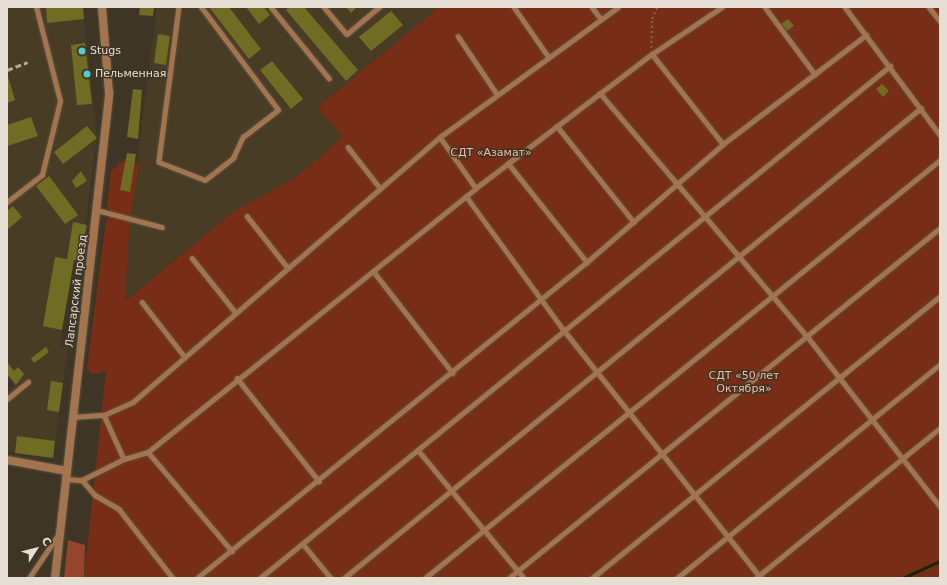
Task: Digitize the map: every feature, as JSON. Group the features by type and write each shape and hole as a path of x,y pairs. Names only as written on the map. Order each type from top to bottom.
{"street":[{"name":"Лапсарский проезд","path":"55,578 109,94 102,7"},
{"path":"7,460 67,475"}],"lane":[{"path":"7,202 42,175 60,101 36,7"},
{"path":"178,7 159,162 205,180 233,158 242,137 278,110 201,7"},
{"path":"271,7 329,78"},
{"path":"324,7 347,34 378,7"},
{"path":"514,7 548,56"},
{"path":"592,7 601,19"},
{"path":"73,417 104,415 133,402 440,137 548,56 618,7"},
{"path":"82,480 124,459 148,452 237,378 374,272 508,163 652,54 722,7"},
{"path":"766,7 815,74"},
{"path":"845,7 940,135"},
{"path":"929,7 940,21"},
{"path":"198,578 587,262 679,184 723,144 866,35"},
{"path":"458,36 497,94"},
{"path":"652,54 723,144"},
{"path":"260,578 418,450 705,213 890,66"},
{"path":"600,93 705,213 772,296 807,336 940,506"},
{"path":"344,578 452,490 596,369 921,108"},
{"path":"557,126 634,222"},
{"path":"440,137 476,188"},
{"path":"348,147 380,188"},
{"path":"425,578 629,410 940,160"},
{"path":"508,163 587,262"},
{"path":"466,196 563,329 696,494 759,577 940,428"},
{"path":"97,210 162,227"},
{"path":"247,216 288,268"},
{"path":"509,578 940,228"},
{"path":"192,258 236,313"},
{"path":"374,272 453,372"},
{"path":"592,578 696,494 838,375 940,296"},
{"path":"142,302 185,357"},
{"path":"678,578 728,535 940,364"},
{"path":"237,378 319,481"},
{"path":"7,399 28,382"},
{"path":"104,415 124,459"},
{"path":"418,450 486,529 524,578"},
{"path":"148,452 232,551"},
{"path":"67,475 82,480 95,495 119,510 173,578"},
{"path":"28,578 60,532"},
{"path":"303,544 331,578"}],"path":[{"path":"652,54 651,26 657,7"}],"shaded area":[{"path":"7,7 83,7 97,138 80,261 74,260 62,330 60,346 68,347 53,458 7,451 7,392 14,385 7,376"},
{"path":"157,7 439,7 317,108 344,137 296,177 233,212 124,301 130,218"},
{"path":"68,540 85,545 84,578 64,578"}],"green space":[{"path":"439,7 940,7 940,578 84,578 106,371 92,375 87,368 106,220 115,213 107,208 111,171 124,160 139,164 130,218 125,301 233,212 296,177 343,137 317,108"}],"building":[{"path":"46,7 83,7 84,19 47,23"},
{"path":"140,7 154,7 153,16 139,15"},
{"path":"209,7 229,7 261,49 249,59"},
{"path":"246,7 264,7 270,15 259,24"},
{"path":"289,7 304,7 358,70 346,81 286,10"},
{"path":"346,7 357,7 351,13"},
{"path":"391,11 403,25 371,51 359,37"},
{"path":"788,19 794,26 787,31 781,24"},
{"path":"158,34 170,36 166,65 154,63"},
{"path":"85,43 92,104 77,105 71,45"},
{"path":"272,61 303,99 291,109 260,70"},
{"path":"7,73 15,100 7,103"},
{"path":"882,84 889,91 883,97 876,89"},
{"path":"133,89 142,90 138,139 127,137"},
{"path":"31,117 38,136 7,146 7,125"},
{"path":"87,126 97,138 63,164 54,152"},
{"path":"127,153 136,154 130,192 120,190"},
{"path":"81,171 87,181 76,188 72,181"},
{"path":"49,176 78,215 65,224 36,186"},
{"path":"13,206 22,217 7,230 7,211"},
{"path":"73,222 87,225 80,261 74,260 62,330 43,326 55,257 67,259"},
{"path":"46,347 49,352 34,363 31,358"},
{"path":"7,362 14,371 18,367 24,374 16,385 7,374"},
{"path":"51,381 63,383 59,412 47,410"},
{"path":"17,436 55,441 53,458 15,453"}],"waterway":[{"path":"903,578 940,561"}],"railway":[{"path":"7,70 28,62"}],"place":[{"name":"Stugs","path":"82,51"},
{"name":"Пельменная","path":"87,74"}],"park label":[{"name":"СДТ «Азамат»","path":"491,153"},
{"name":"СДТ «50 лет Октября»","path":"744,383"}]}
